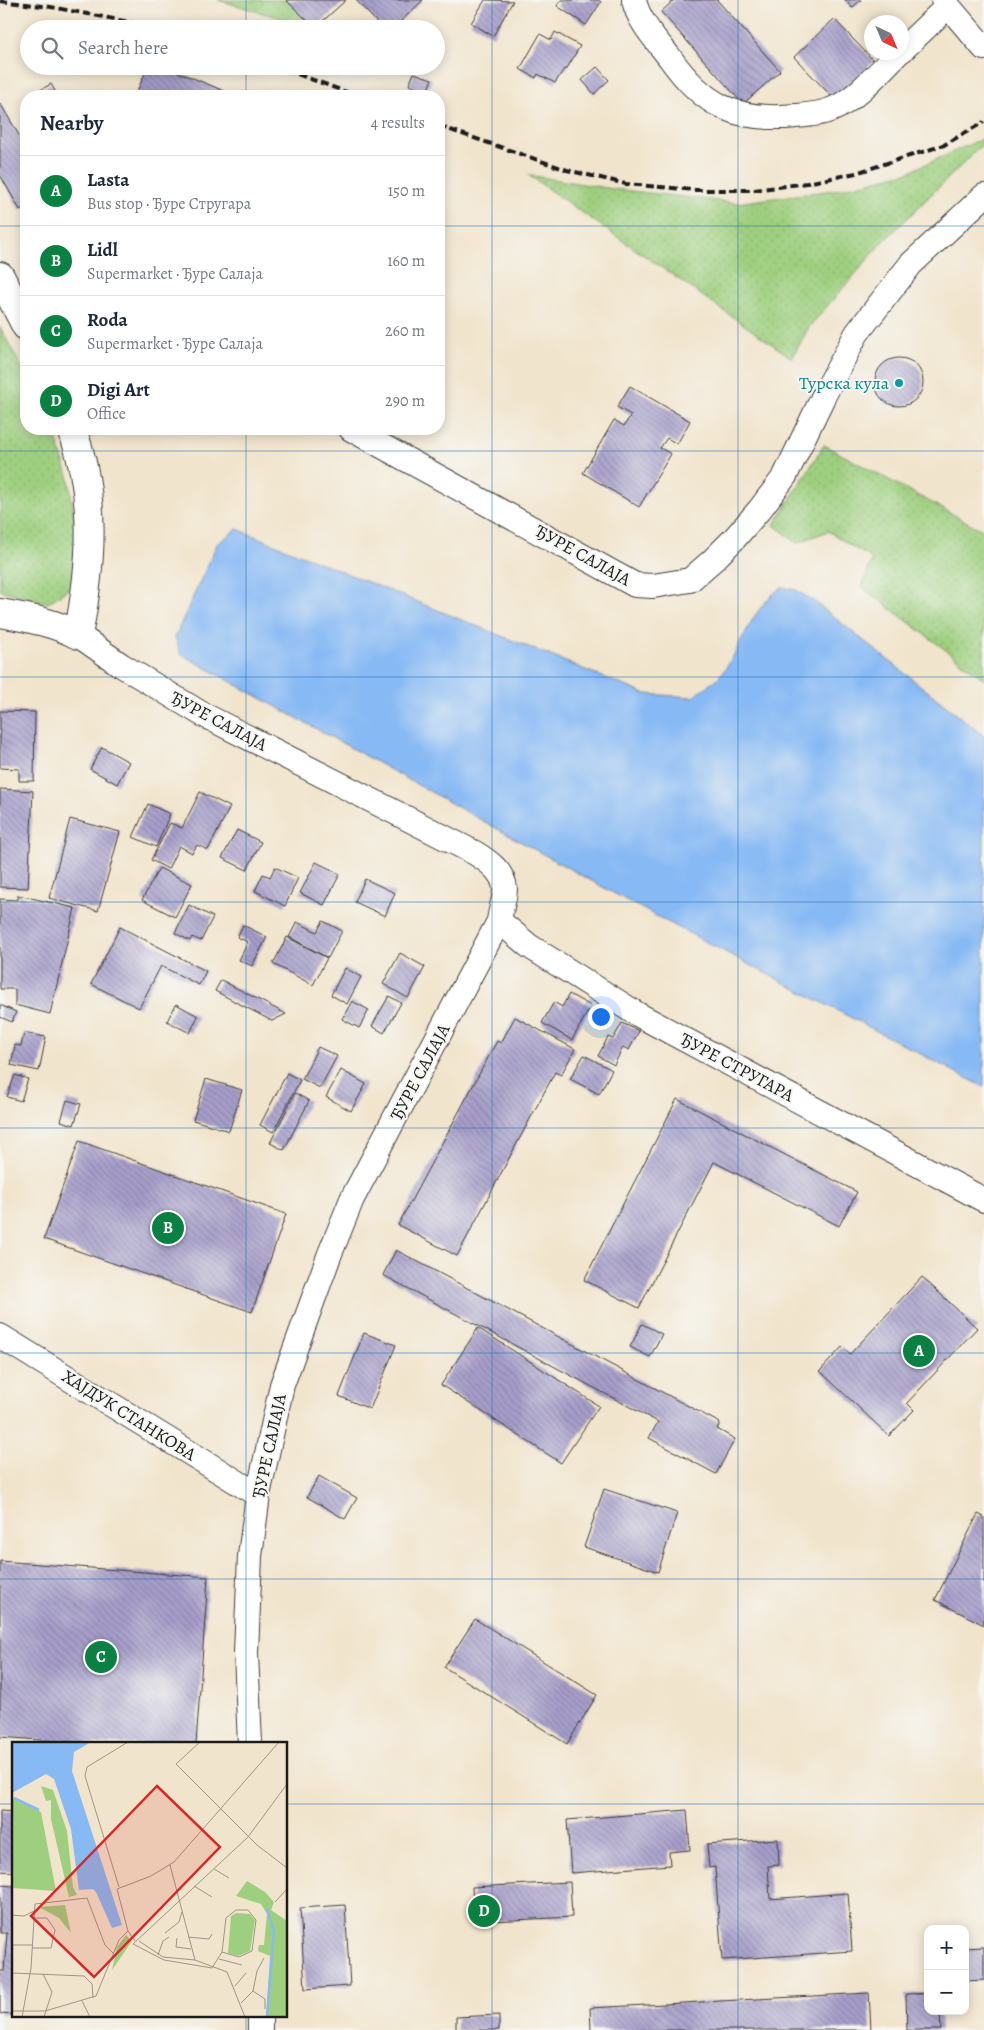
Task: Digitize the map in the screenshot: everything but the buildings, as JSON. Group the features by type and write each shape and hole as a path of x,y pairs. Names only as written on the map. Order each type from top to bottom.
{"street":[{"path":"634,0 635,7 646,25 685,79 700,94 733,112 756,117 782,117 834,109 848,100 891,60"},
{"path":"909,42 945,3 984,48"},
{"name":"ЂУРЕ САЛАЈА","path":"362,435 635,584 653,586 690,580 734,539 785,476 824,395 857,333 911,264 984,196"},
{"path":"0,276 20,314"},
{"path":"74,435 80,449 88,492 91,528 87,589 78,635"},
{"name":"ЂУРЕ САЛАЈА","path":"0,613 40,620 62,627 78,635 121,665 202,714 476,853 490,863 501,877 504,889 498,920 352,1199 282,1385 258,1495 250,1556 246,1653 250,1742"},
{"name":"ЂУРЕ СТРУГАРА","path":"498,920 529,946 637,1014 984,1200"},
{"name":"ХАЈДУК СТАНКОВА","path":"0,1336 258,1495"}],"green space":[{"path":"218,0 286,0 307,20 287,20"},
{"path":"984,138 984,143 885,240 809,327 792,358 528,175 613,189 737,203 840,189 906,173"},
{"path":"0,327 20,365 20,435 55,435 69,479 77,540 71,587 48,603 0,590"},
{"path":"824,445 984,531 984,679 862,587 872,559 828,531 797,543 774,525"}],"water":[{"path":"237,529 645,694 693,697 713,682 720,676 730,661 748,627 762,606 782,587 796,590 815,602 984,736 984,1087 637,906 181,654 175,637 217,544"}],"railway":[{"path":"0,1 51,7 119,20"},
{"path":"300,75 341,90"},
{"path":"445,128 567,170 626,184 696,190 755,190 807,183 856,173 944,145 984,122"}],"place":[{"name":"Турска кула","path":"899,383"},
{"name":"Lidl","path":"168,1228"},
{"name":"Lasta","path":"919,1351"},
{"name":"Roda","path":"101,1657"},
{"name":"Digi Art","path":"484,1911"}]}
